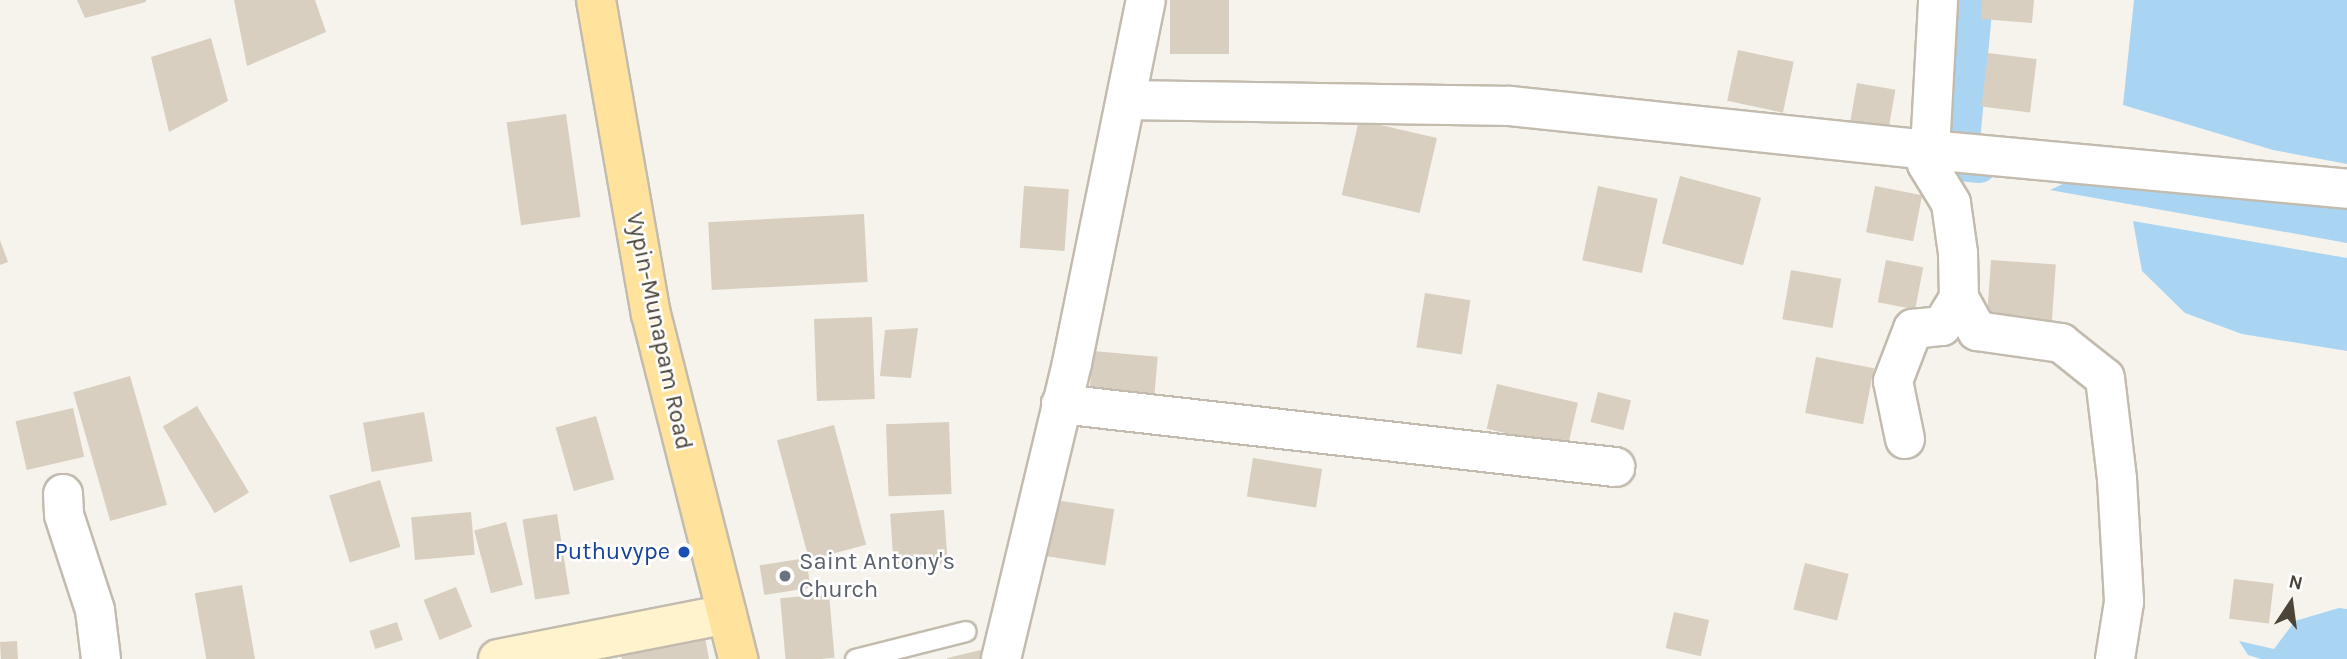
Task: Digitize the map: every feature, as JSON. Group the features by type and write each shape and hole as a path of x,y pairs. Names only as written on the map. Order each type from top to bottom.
{"main road":[{"name":"Vypin-Munapam Road","path":"596,0 651,314 738,659"},
{"path":"498,659 727,614"}],"street":[{"path":"1001,659 1075,350 1128,100 1146,0"},
{"path":"1938,0 1927,164 1951,204 1958,253 1959,298 1976,331 2061,342 2105,378 2116,479 2124,602 2115,659"},
{"path":"1128,100 1510,106 1930,150 2347,189"},
{"path":"1905,439 1893,381 1913,329 1942,326 1959,298"},
{"path":"1060,404 1615,467"},
{"path":"63,494 64,515 95,610 101,659"}],"lane":[{"path":"855,659 966,631"}],"water":[{"path":"2134,0 2347,0 2347,164 2273,150 2123,105"},
{"path":"2082,175 2347,204 2347,243 2050,190"},
{"path":"2133,221 2347,258 2347,351 2242,334 2185,313 2142,271"},
{"path":"2339,608 2347,609 2347,659 2261,659 2248,655 2239,641 2274,649 2295,621"}],"building":[{"path":"77,0 146,0 146,2 85,18"},
{"path":"234,0 315,0 326,32 247,66"},
{"path":"1170,0 1229,0 1229,54 1170,54"},
{"path":"1982,0 2034,0 2032,23 1981,19"},
{"path":"211,38 228,101 169,132 151,57"},
{"path":"1738,50 1794,62 1783,113 1727,101"},
{"path":"1988,53 2037,59 2030,113 1981,107"},
{"path":"1857,83 1895,90 1888,130 1850,123"},
{"path":"566,114 580,217 521,225 507,122"},
{"path":"1359,120 1437,138 1420,213 1342,195"},
{"path":"1680,176 1761,198 1743,265 1662,244"},
{"path":"1024,186 1069,189 1065,251 1020,248"},
{"path":"1598,186 1658,199 1642,273 1582,260"},
{"path":"1875,186 1922,195 1913,241 1866,232"},
{"path":"864,214 868,282 712,290 708,222"},
{"path":"0,240 8,262 0,265"},
{"path":"1886,260 1923,267 1915,309 1878,302"},
{"path":"1991,260 2056,265 2052,323 1987,319"},
{"path":"1791,270 1841,279 1833,328 1782,319"},
{"path":"1425,293 1470,300 1462,355 1416,347"},
{"path":"872,317 875,399 817,401 814,319"},
{"path":"918,328 911,378 880,376 885,330"},
{"path":"1093,351 1158,357 1155,394 1090,388"},
{"path":"1816,357 1874,368 1863,424 1805,413"},
{"path":"130,376 167,505 110,521 73,392"},
{"path":"1497,384 1578,403 1568,447 1487,429"},
{"path":"1598,392 1631,400 1623,430 1591,422"},
{"path":"197,406 249,493 215,513 163,427"},
{"path":"73,408 84,457 27,470 16,421"},
{"path":"424,412 433,461 372,472 363,423"},
{"path":"596,416 614,479 574,491 556,428"},
{"path":"949,422 952,494 889,496 886,424"},
{"path":"834,425 866,545 809,560 777,440"},
{"path":"1253,458 1322,469 1316,507 1247,497"},
{"path":"380,480 400,547 350,562 329,495"},
{"path":"1056,500 1114,509 1105,566 1047,556"},
{"path":"944,510 948,564 894,568 890,514"},
{"path":"471,512 475,555 415,560 411,517"},
{"path":"557,514 570,594 535,599 522,519"},
{"path":"506,522 523,585 491,593 474,531"},
{"name":"Saint Antony's Church","path":"806,558 811,588 764,595 760,565"},
{"path":"1805,563 1849,574 1837,620 1793,610"},
{"path":"2234,579 2274,584 2269,624 2229,619"},
{"path":"242,585 255,659 206,659 195,593"},
{"path":"456,587 472,627 440,640 424,600"},
{"path":"829,594 835,658 785,659 780,598"},
{"path":"1674,612 1709,620 1701,656 1666,648"},
{"path":"397,622 403,640 375,649 369,631"},
{"path":"704,631 709,659 622,659 619,647"},
{"path":"17,641 18,659 1,659 0,642"},
{"path":"981,650 983,659 947,659 947,658"}],"waterway":[{"path":"1975,0 1960,163 1979,165"}],"place":[{"name":"Puthuvype","path":"684,552"},
{"name":"Saint Antony's Church","path":"785,576"}]}
